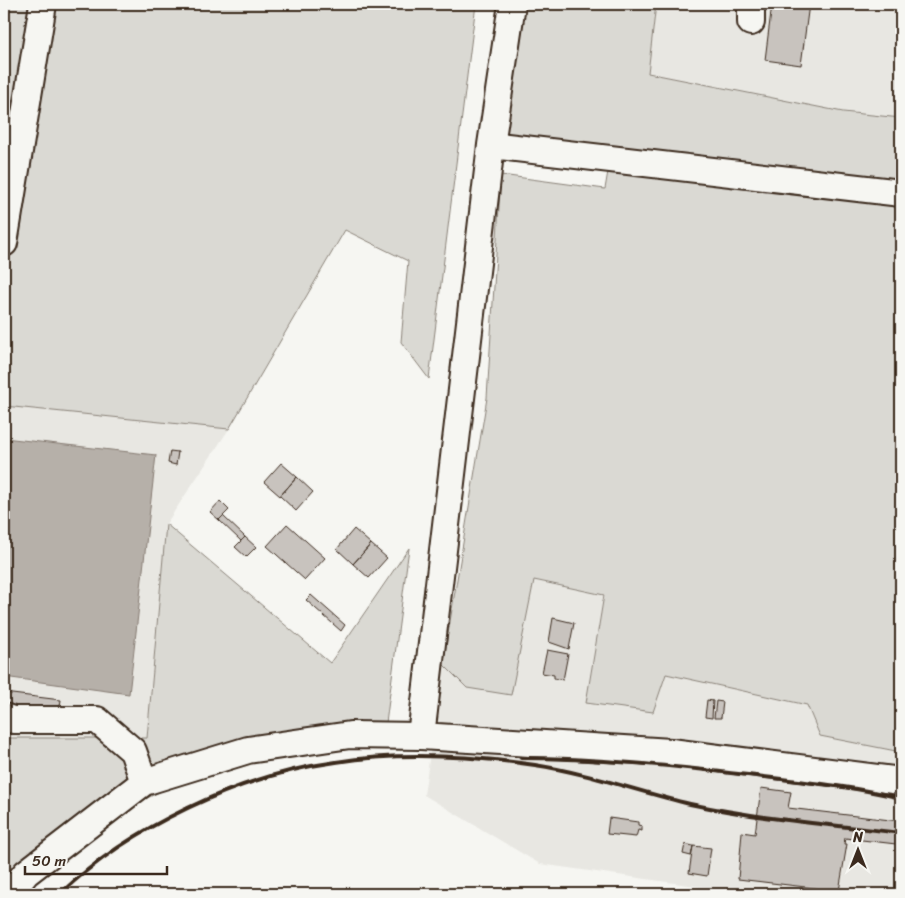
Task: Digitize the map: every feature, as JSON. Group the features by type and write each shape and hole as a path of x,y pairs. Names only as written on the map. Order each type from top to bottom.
{"lane":[{"path":"4,243 13,122 43,4"},
{"path":"422,736 491,144 512,4"},
{"path":"491,144 901,193"},
{"path":"4,717 13,720 97,720 133,751 144,782"},
{"path":"9,894 26,873 144,782 248,750 350,735 422,736 671,752 901,781"}],"shaded area":[{"path":"4,4 35,4 16,112 4,112"},
{"path":"48,4 476,4 429,379 401,342 408,261 345,230 229,429 4,406 4,282"},
{"path":"522,4 656,4 648,73 843,112 901,118 901,752 820,736 807,705 666,674 653,712 586,703 604,595 534,580 511,695 467,688 443,664 487,398 501,175 605,189 612,148 502,134"},
{"path":"656,4 901,4 901,118 843,112 648,73"},
{"path":"4,406 229,429 166,524 147,738 4,738"},
{"path":"4,438 156,455 129,694 4,677"},
{"path":"166,524 330,663 409,548 386,723 175,784 29,858 4,886 4,738 147,738"},
{"path":"533,580 604,594 586,703 666,674 807,705 820,736 901,752 901,894 752,894 540,864 424,795 443,664 467,688"}],"building":[{"path":"772,4 809,4 801,65 765,60"},
{"path":"170,451 178,452 176,465 168,463"},
{"path":"281,463 297,477 280,496 264,482"},
{"path":"297,477 313,492 296,511 280,496"},
{"path":"220,501 229,510 219,520 210,512"},
{"path":"223,516 245,537 241,541 219,520"},
{"path":"287,524 325,558 305,580 267,546"},
{"path":"354,529 371,544 353,564 337,549"},
{"path":"245,537 256,547 246,557 235,547"},
{"path":"371,544 387,558 369,578 353,564"},
{"path":"311,595 345,625 341,631 306,600"},
{"path":"553,618 574,623 569,649 549,642"},
{"path":"547,650 568,654 563,680 554,678 554,675 542,673"},
{"path":"4,693 61,700 58,718 4,712"},
{"path":"707,700 713,701 712,718 705,717"},
{"path":"716,701 723,702 721,718 714,718"},
{"path":"761,788 791,792 788,808 899,821 896,844 845,838 844,844 847,844 839,891 738,879 742,832 755,834"},
{"path":"609,818 638,822 638,825 642,826 642,831 638,830 636,837 607,834"},
{"path":"685,844 693,846 691,856 683,854"},
{"path":"693,846 711,848 707,876 689,873"}],"railway":[{"path":"60,894 119,847 153,826 225,792 299,769 336,762 385,757 461,757 535,765 555,768 690,804 716,809 796,821 901,833"},
{"path":"521,758 635,763 825,784 901,798"}]}
